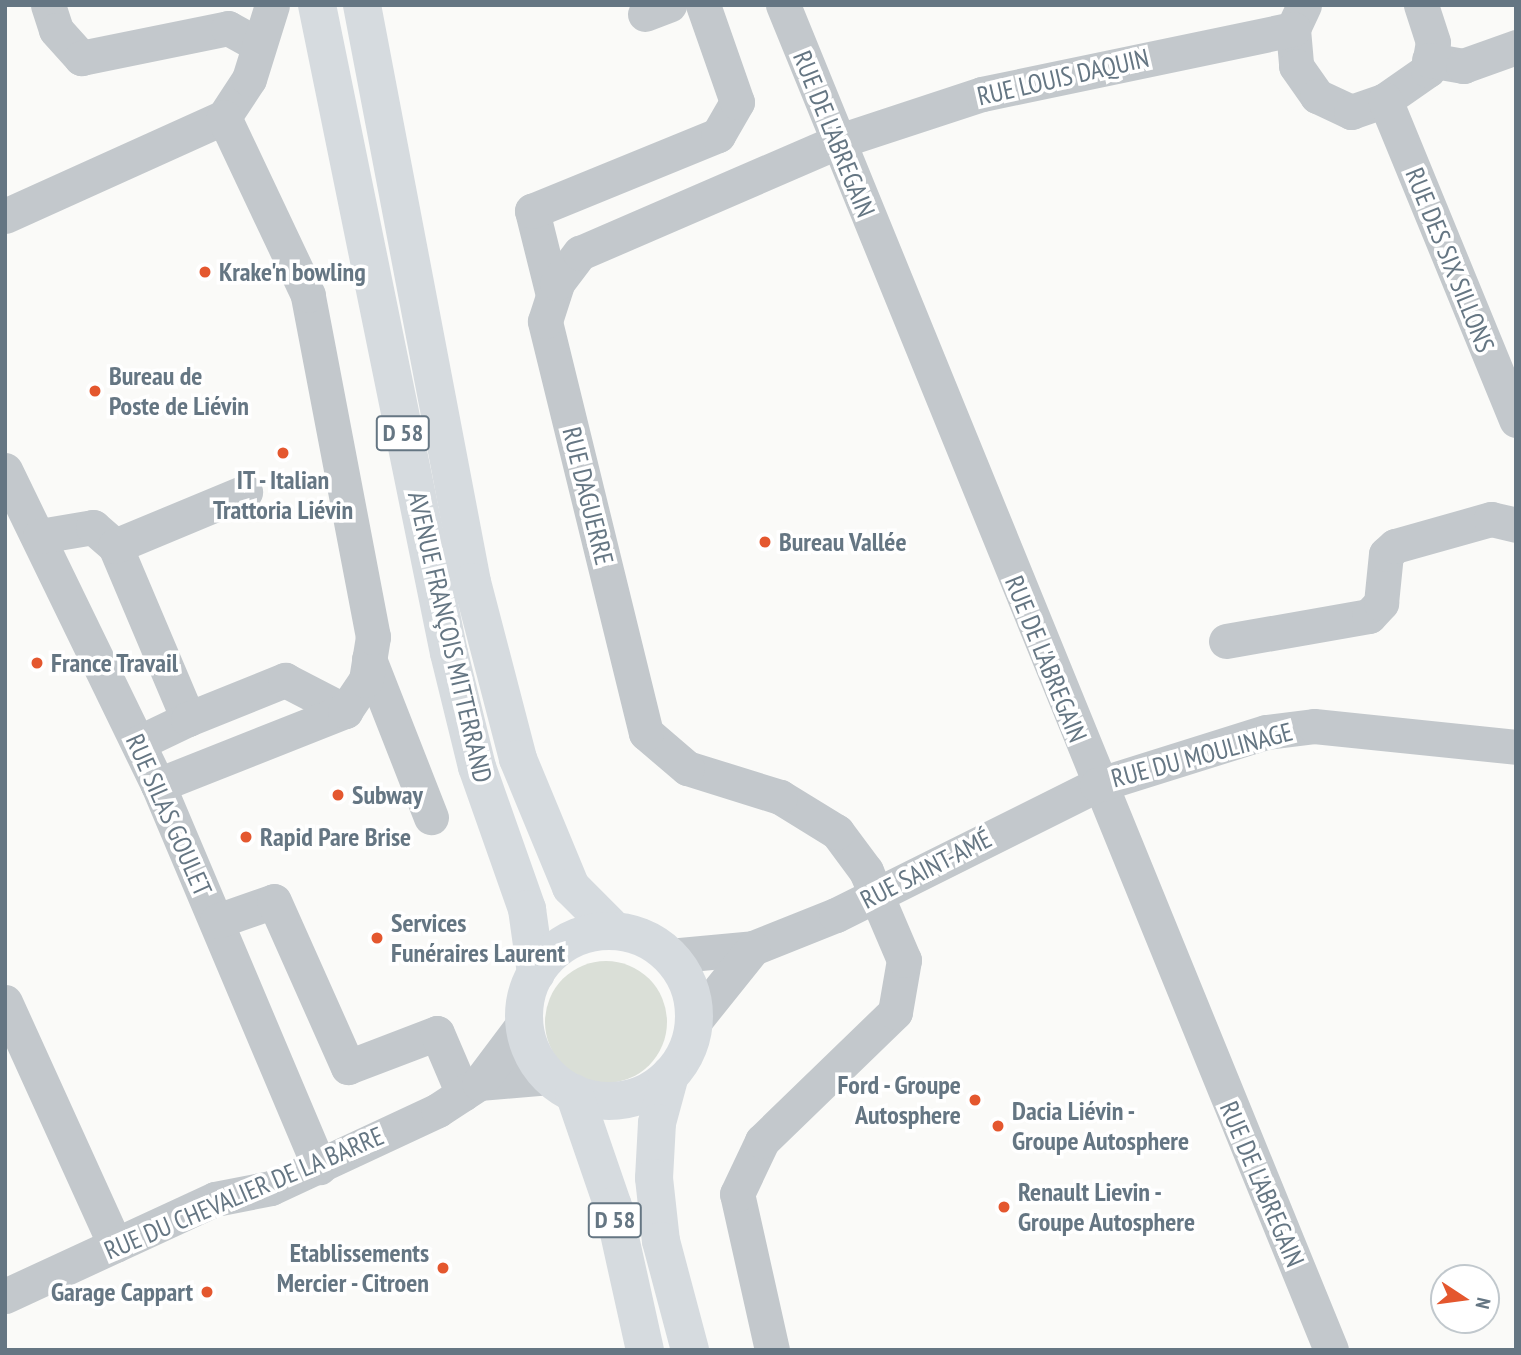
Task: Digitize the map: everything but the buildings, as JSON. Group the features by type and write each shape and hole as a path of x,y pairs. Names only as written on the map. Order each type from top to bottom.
{"main road":[{"name":"AVENUE FRANÇOIS MITTERRAND","path":"317,5 449,653 507,855 527,909 536,973"},
{"name":"AVENUE FRANÇOIS MITTERRAND","path":"362,5 472,582 518,759 571,887 615,931"},
{"path":"615,931 635,935 669,956 688,988 693,1023 670,1074 647,1092 619,1100 562,1085 537,1062 524,1023 536,973 570,941 615,931"},
{"name":"D 58","path":"670,1074 657,1123 654,1178 661,1241 690,1350"},
{"name":"D 58","path":"562,1085 613,1206 645,1350"}],"street":[{"path":"48,5 56,30 81,58 231,17 259,45"},
{"path":"5,216 224,117 249,79 272,5"},
{"path":"553,295 532,211 719,135 737,102 704,5"},
{"name":"RUE DE L'ABREGAIN","path":"783,5 1097,785 1331,1350"},
{"path":"1299,17 1296,66 1317,96 1351,111 1385,100 1412,85 1429,60 1433,42 1421,5"},
{"name":"RUE LOUIS DAQUIN","path":"836,142 982,94 1299,17"},
{"path":"1429,60 1463,66 1516,47"},
{"name":"RUE DES SIX SILLONS","path":"1385,100 1516,420"},
{"path":"158,785 345,711 366,681 373,637 308,295 224,117"},
{"name":"RUE DAGUERRE","path":"772,1350 737,1194 762,1140 895,1013 904,960 873,896 866,871 837,832 780,797 687,768 646,733 545,321 553,295 580,253 836,142"},
{"name":"RUE SILAS GOULET","path":"5,470 40,536 158,785 319,1167"},
{"path":"115,546 245,492"},
{"path":"1226,641 1370,617 1381,603 1386,554 1395,546 1491,519 1516,525"},
{"path":"40,536 93,527 115,546 188,719"},
{"path":"369,659 431,817"},
{"path":"138,743 188,719 285,680 345,711"},
{"name":"RUE DU MOULINAGE","path":"1097,785 1254,735 1314,726 1516,747"},
{"name":"RUE SAINT-AMÉ","path":"753,948 873,896 1097,785"},
{"path":"217,921 274,901 348,1067 437,1033 471,1089"},
{"path":"669,956 753,948"},
{"path":"693,1023 753,948"},
{"path":"5,1002 115,1245"},
{"path":"471,1089 524,1023"},
{"path":"471,1089 562,1085"},
{"name":"RUE DU CHEVALIER DE LA BARRE","path":"5,1296 215,1199 271,1188 319,1167 471,1089"}],"shaded area":[{"path":"606,961 629,966 649,979 662,999 667,1022 662,1045 649,1065 629,1078 606,1083 583,1078 563,1065 550,1045 545,1022 550,999 563,979 583,966"}],"place":[{"name":"Krake'n bowling","path":"205,272"},
{"name":"Bureau de Poste de Liévin","path":"95,391"},
{"name":"IT - Italian Trattoria Liévin","path":"283,453"},
{"name":"Bureau Vallée","path":"765,542"},
{"name":"France Travail","path":"37,663"},
{"name":"Subway","path":"338,795"},
{"name":"Rapid Pare Brise","path":"246,837"},
{"name":"Services Funéraires Laurent","path":"377,938"},
{"name":"Ford - Groupe Autosphere","path":"975,1100"},
{"name":"Dacia Liévin - Groupe Autosphere","path":"998,1126"},
{"name":"Renault Lievin - Groupe Autosphere","path":"1004,1207"},
{"name":"Etablissements Mercier - Citroen","path":"443,1268"},
{"name":"Garage Cappart","path":"207,1292"}]}
